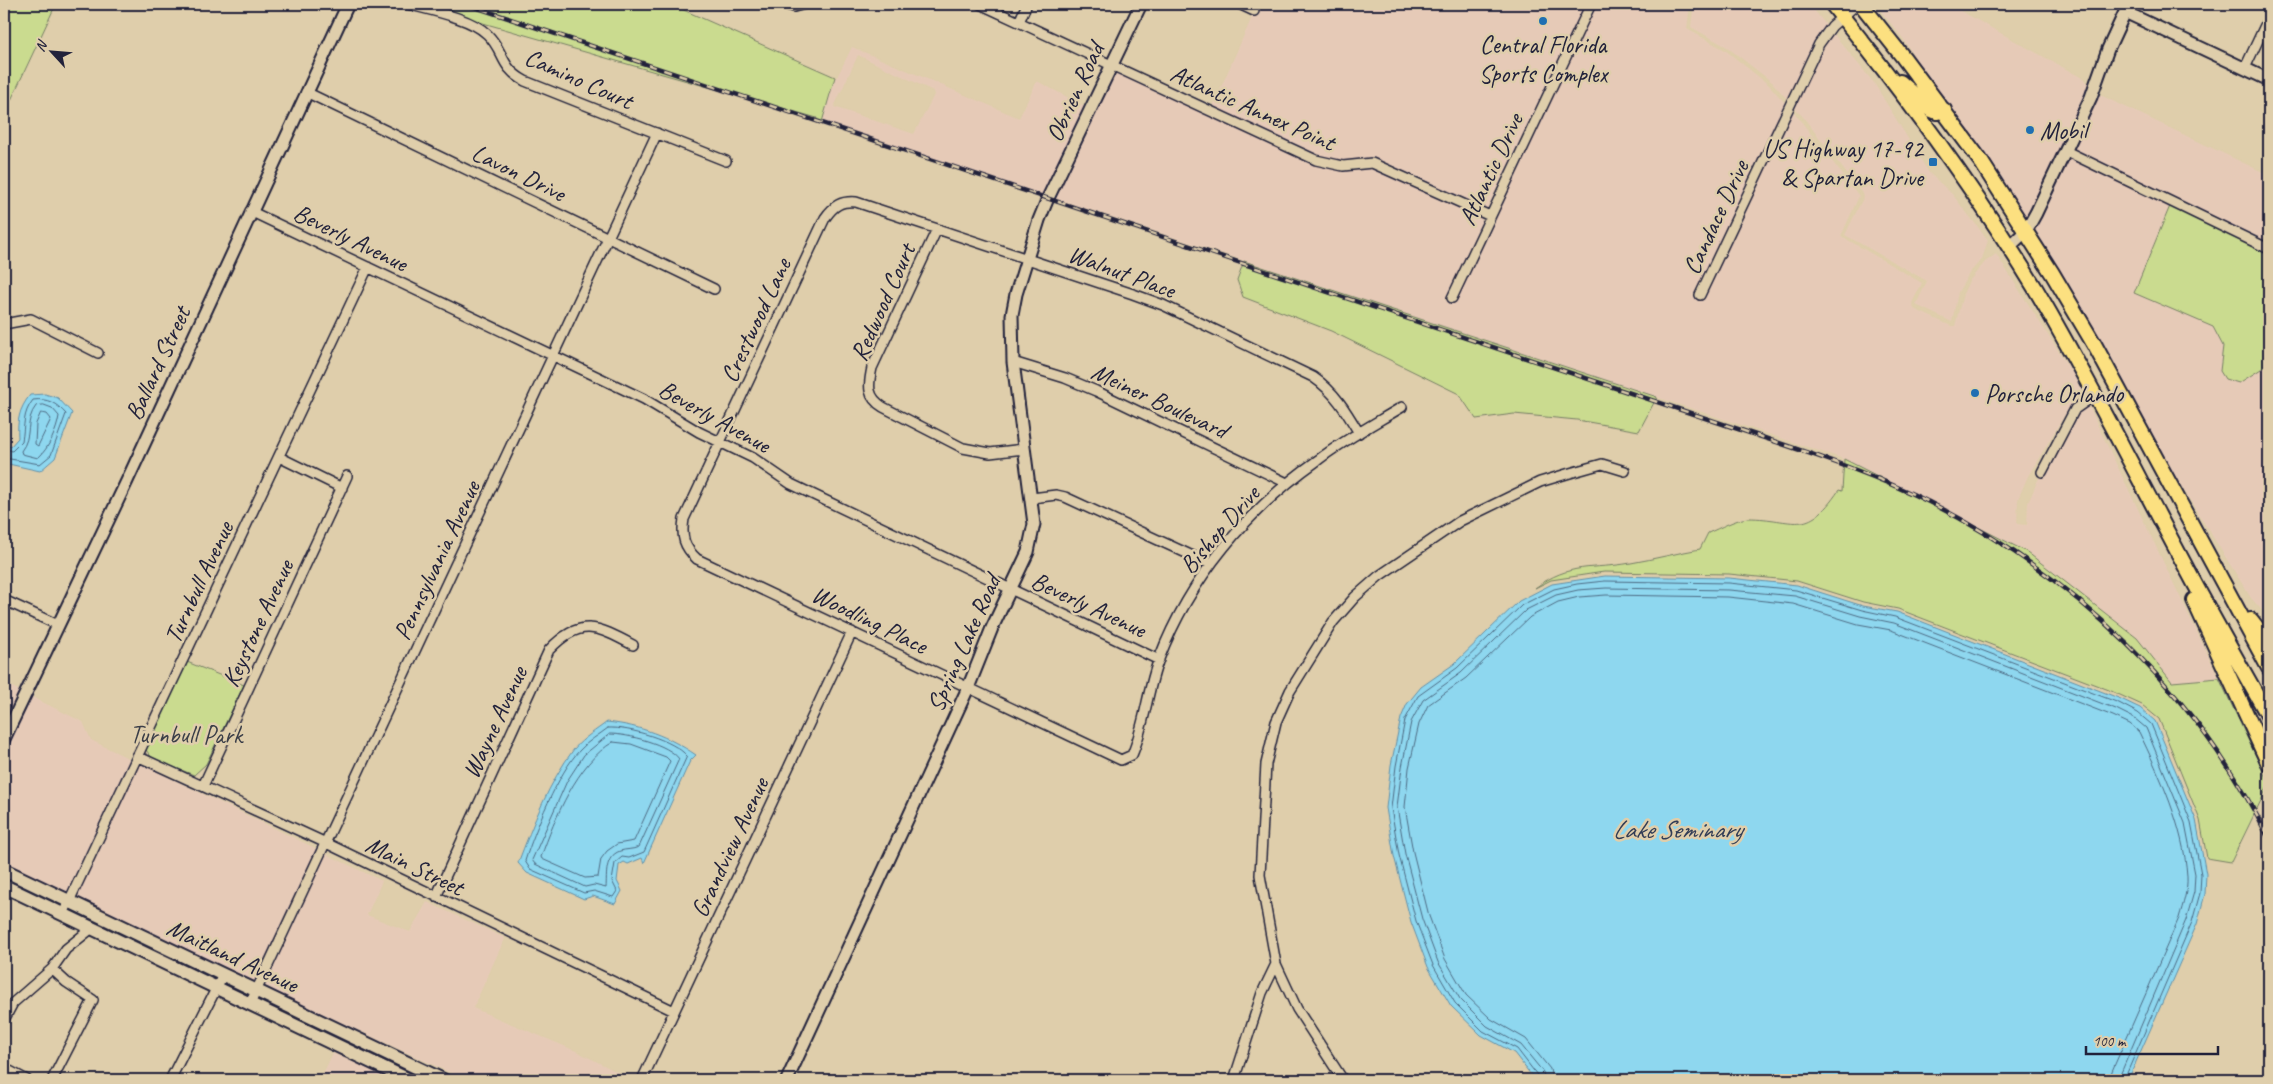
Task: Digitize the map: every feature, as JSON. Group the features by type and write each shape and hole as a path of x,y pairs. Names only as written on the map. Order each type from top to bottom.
{"main road":[{"path":"1832,4 1885,70 1963,177 2009,247 2096,394 2190,575 2269,717"},
{"path":"1861,4 1944,110 2026,231 2094,344 2234,600 2269,668"},
{"path":"1885,70 1917,95 1932,110 1937,112 1944,110"},
{"path":"2190,575 2193,598 2269,764"},
{"path":"2234,600 2269,643"},
{"name":"Maitland Avenue","path":"4,870 444,1080"},
{"name":"Maitland Avenue","path":"4,886 409,1080"}],"street":[{"name":"Ballard Street","path":"4,739 176,377 250,211 348,4"},
{"name":"Camino Court","path":"407,4 469,22 485,31 494,40 504,65 513,75 525,81 726,161"},
{"path":"783,4 794,7 805,4"},
{"name":"Atlantic Annex Point","path":"980,4 1327,164 1344,166 1372,163 1490,216"},
{"path":"1019,22 1027,4"},
{"name":"Obrien Road","path":"1048,198 1141,4"},
{"path":"1239,4 1254,11"},
{"name":"Atlantic Drive","path":"1452,298 1591,4"},
{"name":"Candace Drive","path":"1700,295 1819,44 1842,16 1857,4"},
{"path":"2009,247 2026,231 2066,151 2091,97 2108,49 2126,8 2269,80"},
{"path":"2245,68 2269,17"},
{"name":"Lavon Drive","path":"306,92 714,289"},
{"name":"Pennsylvania Avenue","path":"250,1004 656,133"},
{"path":"2066,151 2269,249"},
{"name":"Spring Lake Road","path":"787,1080 968,688 1010,589 1028,552 1034,524 1032,498 1012,362 1012,314 1027,258 1048,198"},
{"name":"Walnut Place","path":"840,203 856,202 1162,305 1313,377 1325,385 1338,399 1359,433"},
{"name":"Crestwood Lane","path":"684,542 684,520 719,442 824,218 832,208 840,203"},
{"name":"Beverly Avenue","path":"250,211 644,400 719,442 753,458 791,484 1159,660"},
{"name":"Redwood Court","path":"937,229 872,368 869,393 874,401 883,407 963,448 990,453 1024,449"},
{"name":"Turnbull Avenue","path":"63,914 368,267"},
{"path":"4,324 30,319 98,352"},
{"name":"Meiner Boulevard","path":"1012,362 1065,378 1096,391 1287,483"},
{"path":"2042,472 2075,409 2096,394"},
{"name":"Bishop Drive","path":"1127,759 1135,748 1148,694 1159,660 1175,622 1210,564 1240,527 1287,483 1318,459 1402,407"},
{"path":"279,457 342,488"},
{"path":"1343,1080 1297,1009 1276,964 1260,876 1266,764 1276,722 1290,691 1333,622 1379,576 1460,521 1540,482 1602,464 1625,471"},
{"name":"Keystone Avenue","path":"203,786 347,476"},
{"path":"1032,498 1056,495 1065,496 1210,564"},
{"name":"Woodling Place","path":"684,542 688,550 697,559 1113,758 1127,759"},
{"path":"4,600 58,625"},
{"name":"Wayne Avenue","path":"436,897 549,650 573,630 586,627 599,629 633,645"},
{"name":"Grandview Avenue","path":"642,1080 852,632"},
{"name":"Main Street","path":"137,756 326,843 674,1011"},
{"path":"4,1020 13,1003 52,969 66,949 92,928"},
{"path":"1234,1080 1262,993 1276,964"},
{"path":"52,969 66,982 93,1000 52,1080"},
{"path":"170,1080 223,975"},
{"path":"4,1068 27,1080"}],"shaded area":[{"path":"1258,4 1585,4 1487,209 1384,162 1380,170 1483,218 1445,300 1455,304 1596,4 1690,4 1687,29 1725,50 1769,85 1785,103 1693,296 1703,300 1793,111 1859,196 1841,236 1922,283 1912,303 1914,309 1951,326 1955,326 1963,294 1969,281 1985,262 1996,254 2075,377 2084,396 2070,406 2028,476 2018,499 2017,524 2027,525 2028,503 2038,480 2079,412 2088,405 2219,678 2172,682 2137,638 2027,552 1841,458 1054,198 1114,71 1204,113 1210,112 1253,15 1257,17 1261,9 1256,7"},
{"path":"1694,4 1809,4 1874,83 1929,173 1952,194 1988,240 1982,259 1970,272 1958,292 1952,322 1916,305 1927,281 1845,235 1864,196 1804,118 1772,82 1727,47 1691,27"},
{"path":"1875,4 1948,4 2084,79 2090,86 2026,221 1936,91 1902,37"},
{"path":"852,47 1019,118 1037,81 1086,107 1044,195 822,122 835,77 837,77","holes":["858,55 933,91 934,95 914,134 834,107"]},
{"path":"2098,94 2269,175 2269,244 2072,149"},
{"path":"2068,158 2170,206 2134,293 2213,327 2223,346 2220,371 2267,366 2269,364 2269,618 2251,598 2147,431 2032,231"},
{"path":"4,683 20,691 4,727"},
{"path":"30,696 83,722 91,740 130,759 67,894 4,863 4,751"},
{"path":"139,763 317,849 254,983 76,898"},
{"path":"326,854 382,881 367,915 410,932 427,902 505,938 473,1008 576,1051 633,1080 466,1080 264,987"},
{"path":"333,1053 393,1080 320,1080"}],"green space":[{"path":"4,4 56,4 4,115"},
{"path":"449,4 670,4 835,77 822,122 816,120 817,118 476,21 446,11"},
{"path":"2170,206 2269,254 2269,364 2239,383 2225,379 2220,371 2223,346 2213,327 2134,293"},
{"path":"1244,261 1657,397 1639,431 1577,420 1514,414 1476,419 1459,394 1331,331 1243,297 1237,280"},
{"path":"1844,459 2027,552 2137,638 2172,682 2219,678 2269,784 2231,862 2207,858 2200,820 2159,719 2142,705 2109,690 1898,609 1863,602 1797,581 1729,574 1604,572 1551,580 1535,588 1559,574 1581,568 1631,563 1700,549 1708,533 1743,519 1789,522 1808,520 1828,505 1839,490 1842,491"},
{"name":"Turnbull Park","path":"187,662 244,685 206,764 194,775 153,759 146,750 146,744"}],"water":[{"path":"45,394 58,398 72,413 55,458 40,471 4,463 4,442 10,447 18,438 19,415 23,405 30,395"},
{"name":"Lake Seminary","path":"1605,576 1729,578 1797,585 1863,606 1897,612 2121,699 2140,708 2155,721 2196,820 2206,874 2205,894 2197,924 2128,1080 1535,1080 1514,1053 1481,1035 1451,1006 1428,967 1411,922 1394,856 1386,808 1391,765 1401,718 1407,704 1421,687 1454,664 1519,601 1552,584"},
{"path":"607,722 631,726 654,733 675,742 696,755 690,761 644,863 642,858 628,864 624,862 619,865 617,881 622,891 615,904 593,896 584,899 527,873 518,863 542,804 565,762 578,745"}],"railway":[{"path":"466,4 1738,429 1835,462 1906,491 1982,531 2033,565 2081,602 2126,643 2168,687 2206,735 2240,786 2269,839"}],"place":[{"name":"Central Florida Sports Complex","path":"1543,21"},
{"name":"Mobil","path":"2030,130"},
{"name":"US Highway 17-92 & Spartan Drive","path":"1933,162"},
{"name":"Porsche Orlando","path":"1975,393"}]}
